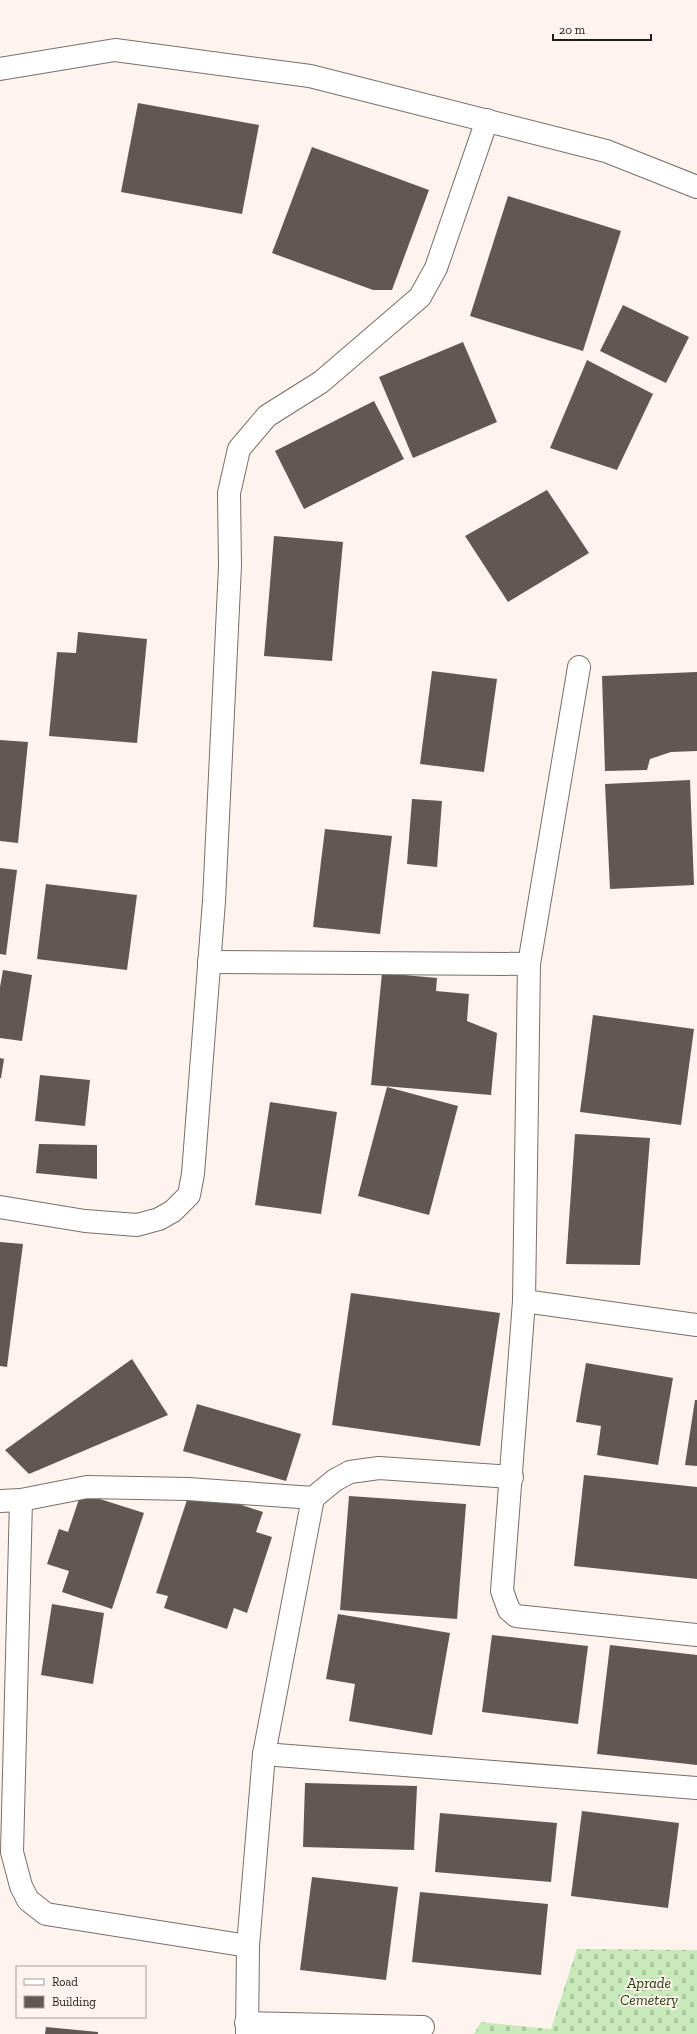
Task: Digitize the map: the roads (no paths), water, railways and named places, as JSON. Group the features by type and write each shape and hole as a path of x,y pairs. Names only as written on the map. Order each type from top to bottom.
{"street":[{"path":"0,69 115,50 310,76 606,151 697,186"},
{"path":"0,1207 85,1221 137,1225 159,1219 173,1211 189,1195 193,1174 214,901 230,574 229,493 240,449 267,416 321,382 420,297 436,268 487,120"},
{"path":"579,667 530,964 524,1300 512,1477 502,1591 509,1610 516,1616 697,1635"},
{"path":"209,962 530,964"},
{"path":"524,1300 697,1324"},
{"path":"423,2027 246,2029 248,1946 264,1754 313,1498 335,1480 350,1472 379,1468 512,1477"},
{"path":"248,1946 46,1914 28,1900 21,1886 12,1852 10,1500 87,1487 188,1489 313,1498"},
{"path":"264,1754 697,1788"}],"park label":[{"name":"Aprade Cemetery","path":"649,1992"}]}
